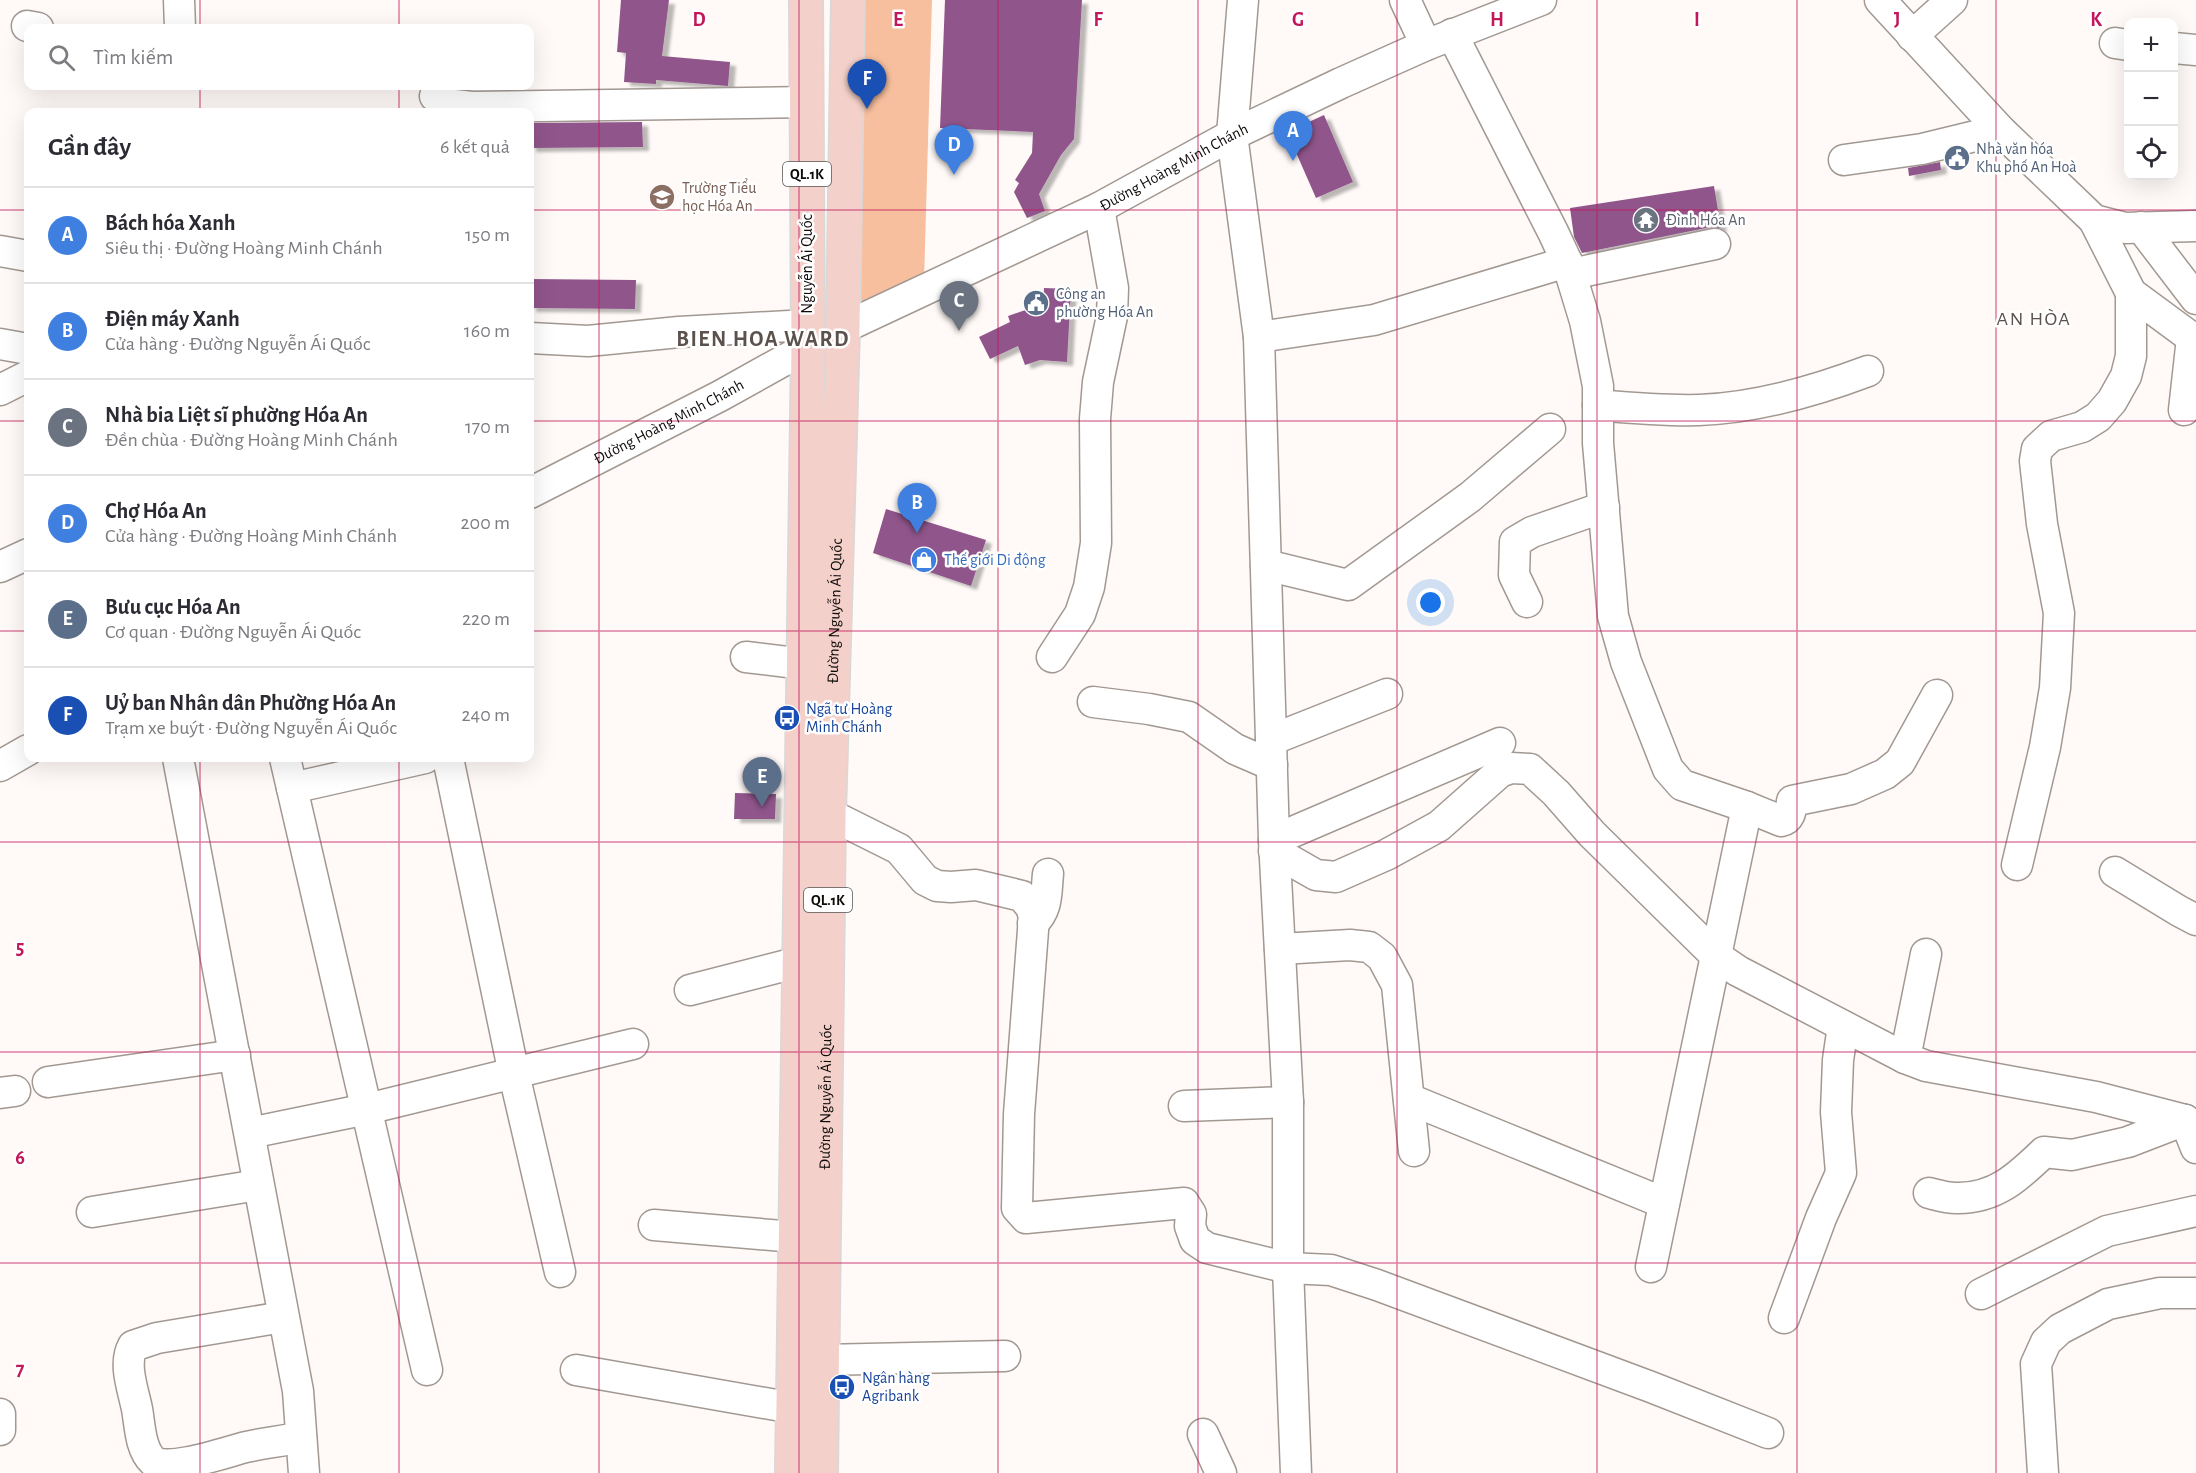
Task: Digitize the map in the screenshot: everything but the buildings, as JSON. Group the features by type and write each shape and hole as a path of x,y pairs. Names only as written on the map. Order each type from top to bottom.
{"main road":[{"name":"Nguyễn Ái Quốc","path":"806,0 807,336"},
{"name":"Đường Nguyễn Ái Quốc","path":"792,1473 793,1408 808,1361 830,814 843,328 848,0"},
{"path":"807,336 843,328"},
{"name":"Đường Nguyễn Ái Quốc","path":"807,336 795,1237 821,1473"}],"street":[{"path":"179,0 180,24"},
{"path":"1244,0 1232,135 1259,337 1274,846 1287,1102 1288,1268 1300,1472"},
{"path":"1405,0 1439,39 1569,268 1585,321 1598,386 1598,443 1613,616 1626,662 1668,769 1682,785 1748,807 1781,821 1786,820 1789,817 1792,801 1851,789 1885,774 1900,762 1936,695"},
{"name":"Đường Hoàng Minh Chánh","path":"843,328 1098,208 1232,135 1439,39 1541,0"},
{"path":"1880,0 2000,130 2094,220 2131,293 2131,356 2126,376 2112,401 2098,417 2082,427 2051,436 2037,449 2035,461 2042,524 2059,613 2055,688 2045,747 2017,865"},
{"path":"1912,36 1952,0"},
{"path":"2178,48 2196,50"},
{"path":"434,98 445,104 472,107 807,102"},
{"path":"1844,160 1922,148 2000,130"},
{"path":"1052,657 1080,614 1089,587 1096,543 1095,419 1098,381 1112,316 1113,288 1098,208"},
{"path":"2094,220 2126,228 2196,226"},
{"path":"2141,227 2196,299"},
{"path":"1259,337 1374,320 1569,268 1715,244"},
{"path":"0,251 24,255"},
{"path":"2131,293 2194,339 2184,410"},
{"path":"534,338 588,341 679,332 807,336"},
{"name":"Đường Hoàng Minh Chánh","path":"534,491 720,396 807,336"},
{"path":"0,344 24,348"},
{"path":"1598,405 1701,410 1750,404 1836,383 1868,371"},
{"path":"0,390 24,378"},
{"path":"1266,565 1348,585 1470,498 1550,429"},
{"path":"1527,602 1514,575 1515,542 1532,532 1604,507"},
{"path":"0,567 24,556"},
{"path":"746,657 804,664"},
{"path":"1093,702 1189,717 1235,749 1271,752 1387,694"},
{"path":"1274,846 1500,743"},
{"path":"0,766 24,752"},
{"path":"179,762 298,1391 304,1473"},
{"path":"286,762 427,1370"},
{"path":"292,788 407,762"},
{"path":"449,762 514,1074 560,1272"},
{"path":"1274,846 1316,875 1336,877 1386,855 1439,826 1500,772 1511,768 1530,769 1556,793 1592,834 1716,956 1738,971 1905,1058 1926,1066 2096,1097 2185,1120"},
{"path":"1651,1267 1748,807"},
{"path":"830,814 898,849 925,880 937,886 976,885 1022,896 1031,907 1034,917 1019,1114 1017,1208 1026,1218 1184,1203 1191,1214 1190,1226 1195,1240 1207,1248 1288,1268 1331,1270 1377,1285 1768,1433"},
{"path":"2115,872 2196,920"},
{"path":"1033,923 1042,915 1048,874"},
{"path":"1280,949 1350,945 1369,947 1382,957 1397,985 1414,1151"},
{"path":"1905,1058 1926,954"},
{"path":"690,990 799,962"},
{"path":"1784,1318 1821,1218 1841,1173 1836,1112 1838,1060 1843,1026"},
{"path":"250,1133 367,1109 633,1044"},
{"path":"48,1082 235,1055"},
{"path":"1409,1099 1664,1203"},
{"path":"1184,1106 1287,1102"},
{"path":"2185,1120 2196,1148"},
{"path":"1929,1193 1955,1198 1980,1196 2012,1182 2044,1152 2072,1155 2128,1142 2185,1120"},
{"path":"92,1212 258,1185"},
{"path":"1981,1294 2107,1232 2196,1211"},
{"path":"654,1225 795,1237"},
{"path":"2043,1473 2036,1364 2046,1342 2060,1329 2108,1304 2160,1293 2196,1293"},
{"path":"283,1317 157,1338 141,1343 133,1346 128,1355 129,1370 145,1452 155,1463 165,1465 210,1458 246,1447 301,1437"},
{"path":"808,1361 1005,1356"},
{"path":"576,1370 793,1408"},
{"path":"0,1414 0,1430"},
{"path":"1203,1434 1221,1473"}],"shaded area":[{"path":"860,0 932,0 924,282 855,314"}],"place":[{"name":"Uỷ ban Nhân dân Phường Hóa An","path":"867,109"},
{"name":"Nhà văn hóa Khu phố An Hoà","path":"1957,158"},
{"name":"Bách hóa Xanh","path":"1293,161"},
{"name":"Chợ Hóa An","path":"954,175"},
{"name":"Trường Tiểu học Hóa An","path":"662,197"},
{"name":"Đình Hóa An","path":"1646,220"},
{"name":"Công an phường Hóa An","path":"1036,303"},
{"name":"Nhà bia Liệt sĩ phường Hóa An","path":"959,331"},
{"name":"Điện máy Xanh","path":"917,533"},
{"name":"Thế giới Di động","path":"924,560"},
{"name":"Ngã tư Hoàng Minh Chánh","path":"787,718"},
{"name":"Bưu cục Hóa An","path":"762,807"},
{"name":"Ngân hàng Agribank","path":"842,1387"}],"district":[{"name":"AN HÒA","path":"2034,319"},
{"name":"BIEN HOA WARD","path":"763,339"}]}
